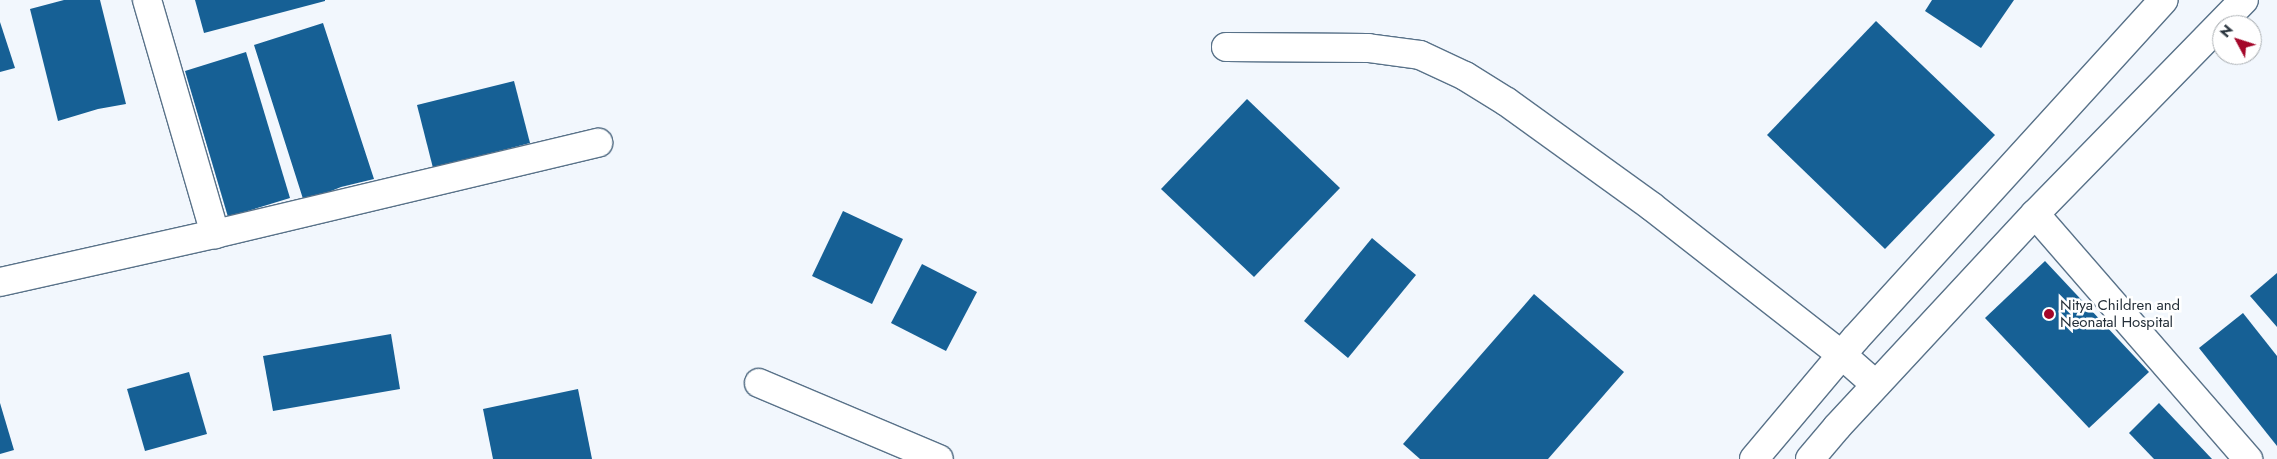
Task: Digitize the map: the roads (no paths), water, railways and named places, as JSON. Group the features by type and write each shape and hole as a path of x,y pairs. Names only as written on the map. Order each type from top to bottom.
{"street":[{"path":"147,0 215,234"},
{"path":"1754,459 1842,355 2164,0"},
{"path":"1810,459 2035,214 2244,0"},
{"path":"1226,47 1368,48 1420,55 1465,76 1507,102 1651,206 1842,355 1876,385"},
{"path":"0,282 215,234 598,143"},
{"path":"2035,214 2248,459"},
{"path":"759,383 939,459"}],"place":[{"name":"Nitya Children and Neonatal Hospital","path":"2049,314"}]}
